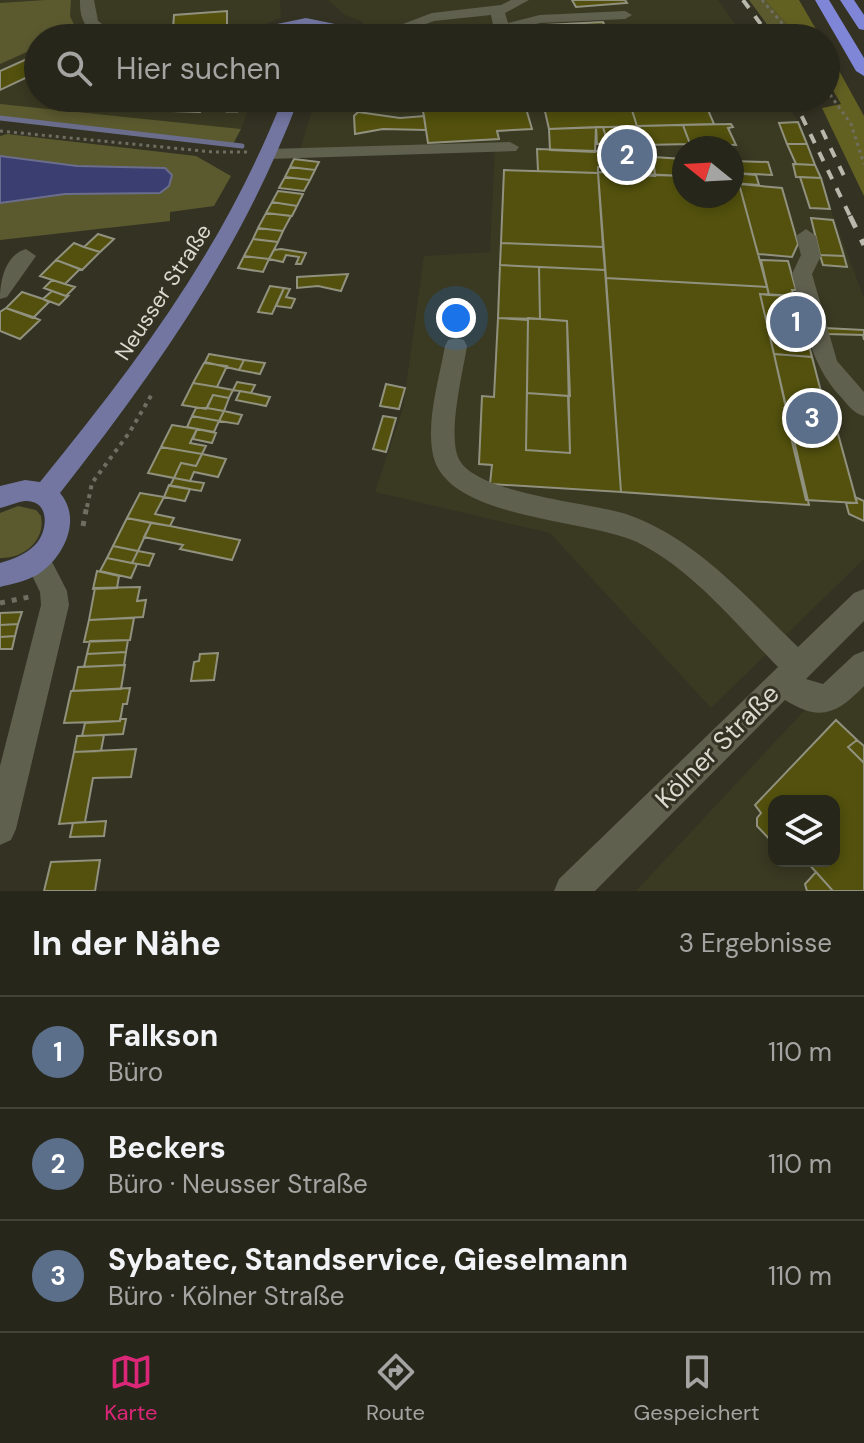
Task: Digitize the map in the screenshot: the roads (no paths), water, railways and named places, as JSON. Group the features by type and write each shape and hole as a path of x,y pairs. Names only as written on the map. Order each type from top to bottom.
{"highway":[{"path":"822,0 836,24"},
{"path":"847,0 864,26"},
{"path":"840,30 864,71"}],"main road":[{"path":"290,24 307,16 324,24"},
{"name":"Neusser Straße","path":"45,494 167,336 230,232 269,154 286,112"},
{"path":"0,497 26,490 45,494 57,506 61,523 54,543 38,561 0,575"}],"street":[{"path":"87,0 86,14 92,24"},
{"path":"415,24 437,16 497,10 514,6 522,0"},
{"path":"497,10 501,24"},
{"path":"521,24 540,19 625,15"},
{"path":"269,154 510,147"},
{"path":"806,236 811,256 802,274 826,361 832,373 864,407"},
{"path":"0,292 26,256"},
{"path":"456,346 444,448 448,465 458,478 487,492 624,525 647,534 693,566 790,673 805,696 822,701 831,698 864,665"},
{"path":"0,829 54,614 53,591 38,561"},
{"name":"Kölner Straße","path":"571,891 790,673 863,605"}],"water":[{"path":"0,156 77,166 165,168 172,175 169,186 160,193 65,194 0,203"}],"waterway":[{"path":"0,118 242,146"}],"railway":[{"path":"743,0 761,24"},
{"path":"800,112 851,218"},
{"path":"822,130 846,180"},
{"path":"850,216 864,245"}],"place":[{"name":"Beckers","path":"627,155"},
{"name":"Falkson","path":"796,322"},
{"name":"Sybatec, Standservice, Gieselmann","path":"812,418"}]}
